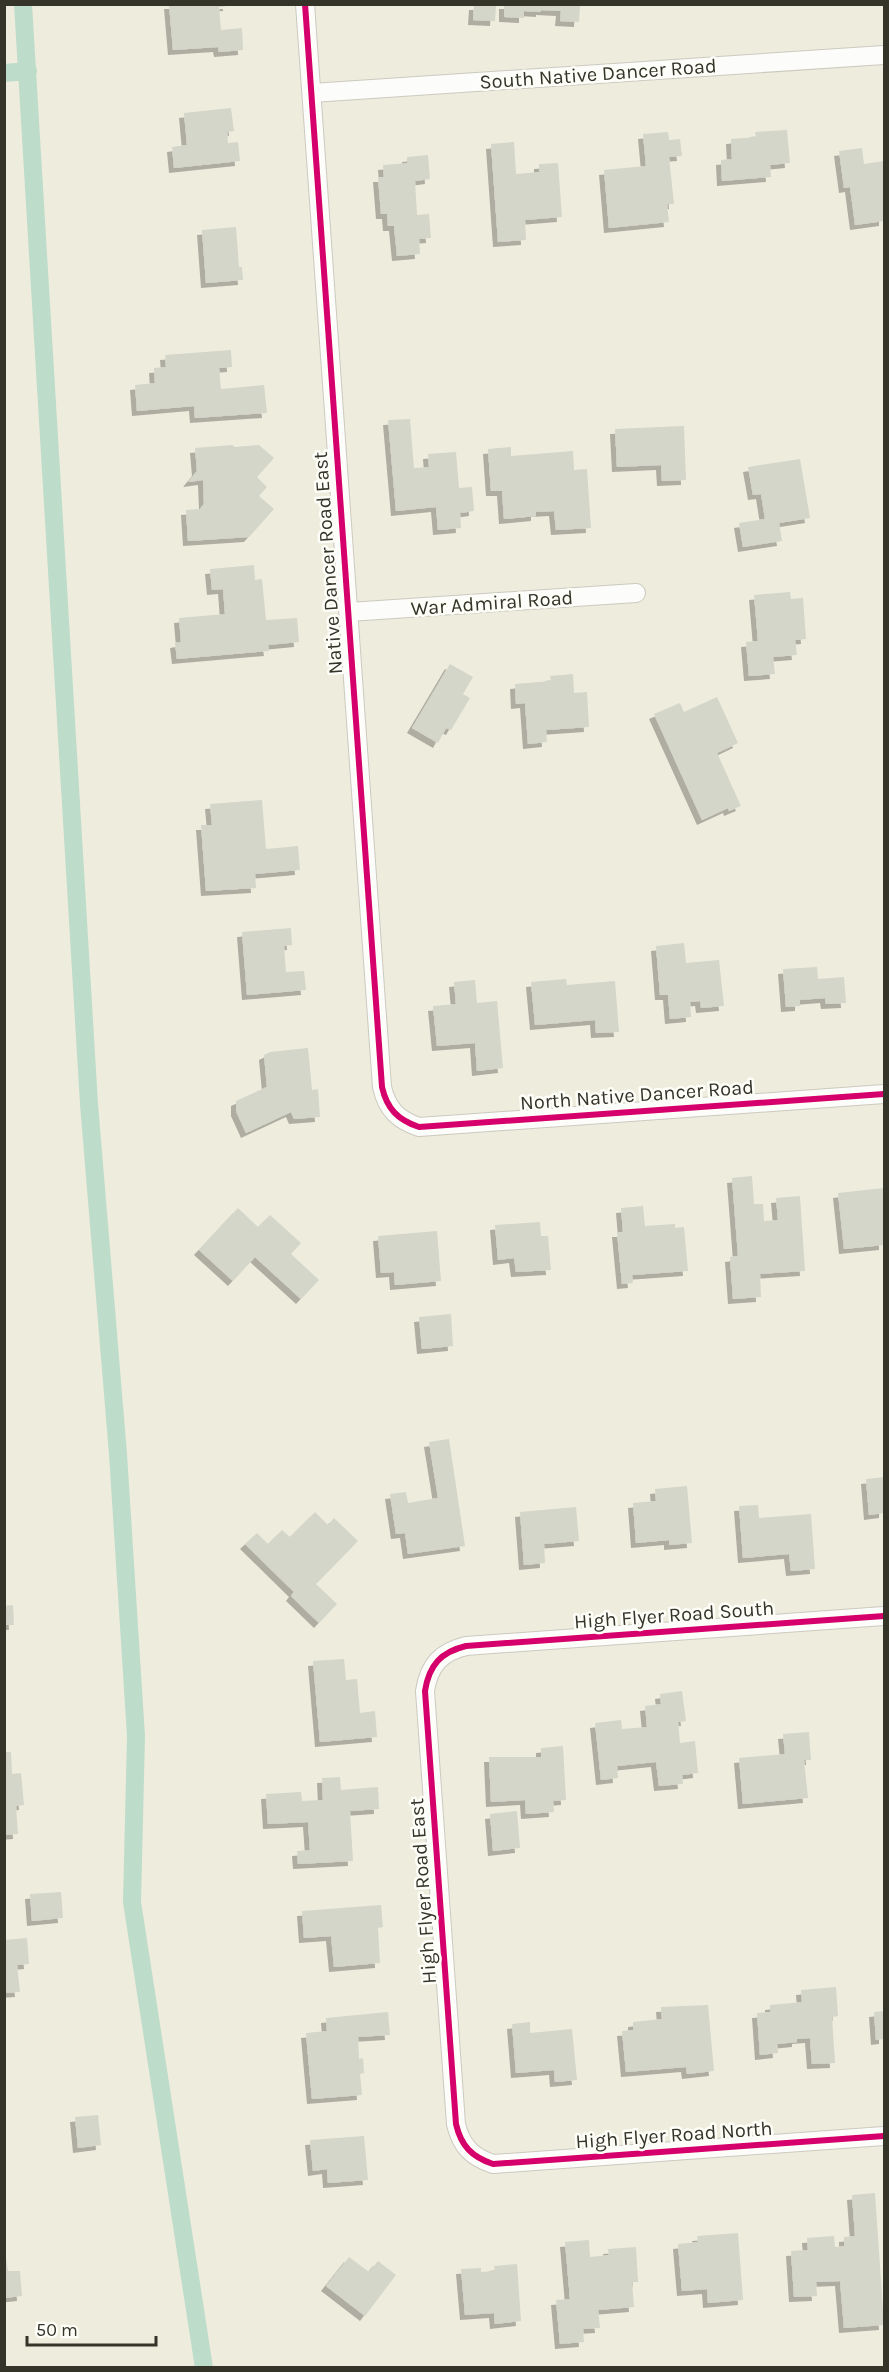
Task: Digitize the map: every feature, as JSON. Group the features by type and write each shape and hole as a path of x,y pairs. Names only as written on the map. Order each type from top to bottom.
{"street":[{"name":"Native Dancer Road East","path":"305,4 382,1087 385,1100 395,1115"},
{"name":"South Native Dancer Road","path":"312,93 885,55"},
{"name":"War Admiral Road","path":"348,612 636,593"},
{"name":"North Native Dancer Road","path":"395,1115 406,1123 419,1127 885,1094"},
{"name":"High Flyer Road South","path":"466,1646 885,1616"},
{"name":"High Flyer Road East","path":"466,1646 453,1649 441,1656 427,1677 425,1690 456,2124 459,2137 469,2152"},
{"name":"High Flyer Road North","path":"469,2152 480,2160 493,2164 885,2136"}],"building":[{"path":"169,4 228,4 228,6 219,7 221,30 242,28 243,50 219,52 218,47 173,50"},
{"path":"504,4 580,4 579,22 560,21 561,11 524,11 524,18 504,17"},
{"path":"474,5 496,5 495,21 473,20"},
{"path":"231,108 234,131 227,132 228,143 238,142 240,161 174,168 172,147 187,145 184,113"},
{"path":"787,130 790,163 770,165 771,177 722,181 721,160 732,159 731,139 756,137 755,132"},
{"path":"668,132 669,140 680,139 682,156 669,157 674,204 667,204 669,222 609,228 604,170 646,166 643,134"},
{"path":"514,142 516,174 539,172 539,164 558,163 562,217 525,220 526,240 498,242 491,144"},
{"path":"862,148 864,164 884,161 884,221 855,225 850,187 844,188 839,151"},
{"path":"428,155 430,179 415,181 417,215 429,214 431,238 419,239 420,254 397,256 394,226 388,226 387,214 381,214 378,177 384,177 383,165 407,163 407,157"},
{"path":"236,227 239,267 242,267 243,280 206,283 202,230"},
{"path":"231,350 232,367 219,368 221,389 264,385 267,413 195,418 194,406 137,411 135,385 155,383 154,368 166,367 165,355"},
{"path":"410,419 414,468 429,467 428,454 456,452 459,488 472,487 474,511 460,513 461,528 438,530 436,507 396,511 388,420"},
{"path":"684,426 686,480 662,481 661,465 617,467 615,429"},
{"path":"232,445 235,447 259,445 274,458 257,477 267,487 259,496 274,509 249,537 188,541 186,510 200,509 204,504 203,480 188,482 197,471 195,448"},
{"path":"511,447 511,456 573,451 574,470 587,469 591,528 556,530 554,511 536,512 536,516 504,519 502,491 491,491 488,449"},
{"path":"800,459 810,518 779,523 782,541 743,547 739,523 765,519 761,494 753,495 748,467"},
{"path":"254,565 255,580 262,579 266,620 297,618 299,642 268,645 269,651 177,659 175,643 181,642 179,618 225,614 223,589 212,590 210,569"},
{"path":"790,592 791,599 803,598 806,639 795,640 797,655 773,657 775,674 749,676 746,642 758,641 754,595"},
{"path":"450,664 473,677 463,694 470,698 451,730 446,728 438,743 412,728"},
{"path":"573,674 574,693 587,692 589,727 546,730 547,742 528,744 525,703 516,704 515,684 551,681 550,676"},
{"path":"717,697 738,743 717,753 741,806 729,811 728,808 702,820 654,714 680,703 684,712"},
{"path":"262,800 266,849 298,846 300,870 255,874 256,888 206,891 201,825 212,825 210,804"},
{"path":"291,928 292,945 284,946 286,972 304,971 306,990 247,995 242,932"},
{"path":"684,943 686,963 719,960 724,1006 701,1008 700,1001 690,1002 691,1017 670,1019 668,995 660,995 656,946"},
{"path":"817,967 818,979 844,977 846,1003 826,1004 825,998 800,1000 800,1006 786,1007 783,969"},
{"path":"566,979 567,985 615,981 619,1032 596,1033 595,1020 535,1025 531,982"},
{"path":"475,980 477,1003 497,1001 503,1068 477,1071 475,1043 437,1046 433,1006 456,1004 454,982"},
{"path":"308,1048 312,1090 318,1089 320,1117 294,1119 291,1112 246,1133 236,1111 236,1101 267,1087 264,1055 270,1052"},
{"path":"752,1176 754,1204 763,1204 764,1221 778,1220 776,1198 800,1196 805,1271 760,1274 761,1297 733,1299 730,1257 738,1256 732,1178"},
{"path":"884,1188 884,1245 844,1249 838,1193"},
{"path":"643,1206 645,1226 675,1224 675,1228 684,1227 688,1271 632,1275 633,1283 622,1284 617,1232 623,1232 621,1208"},
{"path":"238,1208 258,1227 270,1215 301,1243 291,1254 319,1280 301,1299 255,1257 233,1281 199,1250"},
{"path":"540,1222 541,1236 548,1236 551,1270 516,1272 514,1258 498,1260 495,1225"},
{"path":"437,1231 441,1281 395,1285 394,1272 381,1273 378,1236"},
{"path":"451,1314 453,1346 422,1349 419,1317"},
{"path":"449,1439 465,1546 408,1554 405,1533 396,1534 390,1494 406,1492 408,1503 438,1498 429,1442"},
{"path":"884,1477 884,1513 869,1515 866,1479"},
{"path":"687,1486 692,1543 669,1545 669,1540 636,1543 633,1503 656,1501 655,1489"},
{"path":"758,1505 759,1518 811,1514 815,1569 791,1571 789,1554 743,1558 739,1506"},
{"path":"576,1507 579,1541 544,1544 545,1563 524,1565 520,1512"},
{"path":"315,1512 328,1525 334,1518 358,1541 316,1584 337,1604 319,1623 291,1596 294,1592 245,1544 257,1533 268,1544 282,1530 290,1537"},
{"path":"13,1605 14,1625 4,1625 4,1606"},
{"path":"344,1659 346,1680 357,1679 360,1713 375,1711 377,1737 320,1742 313,1661"},
{"path":"682,1691 686,1721 678,1722 680,1743 695,1741 698,1773 682,1775 683,1784 659,1786 656,1762 617,1766 618,1778 601,1780 595,1723 621,1720 622,1729 647,1727 645,1706 661,1704 660,1694"},
{"path":"809,1732 811,1760 804,1760 808,1798 743,1804 739,1758 785,1754 783,1734"},
{"path":"563,1746 566,1800 553,1801 554,1812 526,1814 525,1800 491,1802 489,1757 541,1757 541,1748"},
{"path":"5,1752 11,1752 12,1774 21,1773 24,1805 16,1806 18,1834 5,1835"},
{"path":"340,1777 341,1790 378,1787 379,1809 350,1811 353,1861 298,1864 297,1851 310,1850 308,1822 268,1824 266,1794 301,1792 302,1801 323,1800 322,1778"},
{"path":"517,1811 520,1848 493,1851 490,1814"},
{"path":"61,1892 63,1918 32,1921 30,1894"},
{"path":"381,1905 383,1927 378,1928 380,1963 334,1967 331,1936 304,1938 302,1911"},
{"path":"27,1938 29,1964 17,1965 20,1992 4,1993 4,1940"},
{"path":"836,1987 838,2016 832,2017 835,2063 812,2064 810,2038 777,2044 778,2053 760,2055 757,2013 770,2012 770,2005 802,2002 801,1990"},
{"path":"708,2005 714,2071 687,2074 686,2067 626,2072 622,2031 633,2030 633,2022 662,2019 661,2007"},
{"path":"884,2011 884,2039 876,2040 874,2012"},
{"path":"388,2012 390,2035 358,2037 359,2059 363,2058 364,2073 360,2074 362,2095 312,2099 306,2033 327,2031 326,2018"},
{"path":"530,2022 530,2033 572,2029 577,2080 555,2082 554,2070 516,2073 512,2024"},
{"path":"98,2115 101,2145 78,2148 75,2117"},
{"path":"364,2136 368,2180 328,2183 327,2169 313,2171 310,2140"},
{"path":"875,2193 884,2325 844,2328 840,2281 816,2282 817,2296 794,2297 791,2251 808,2250 807,2238 834,2236 835,2247 844,2246 844,2237 855,2236 852,2195"},
{"path":"738,2233 743,2300 708,2303 707,2289 682,2291 678,2244 698,2242 697,2236"},
{"path":"589,2240 590,2257 609,2255 608,2249 636,2247 638,2282 632,2282 634,2307 598,2310 600,2328 583,2329 584,2342 560,2344 556,2300 570,2299 565,2242"},
{"path":"4,2245 8,2271 20,2271 22,2296 4,2298"},
{"path":"349,2257 369,2272 378,2261 396,2275 365,2316 326,2286"},
{"path":"517,2264 521,2321 495,2324 494,2313 465,2315 461,2269 481,2268 481,2272 495,2271 494,2266"}],"waterway":[{"path":"23,4 89,1104 118,1454 136,1736 132,1902 204,2368"},
{"path":"4,73 28,71"}],"cycle path":[{"path":"305,4 382,1087 387,1102 399,1117 419,1127 884,1094"},
{"path":"884,1616 466,1646 450,1652 438,1661 433,1667 425,1691 456,2124 468,2150 493,2164 884,2136"}]}
